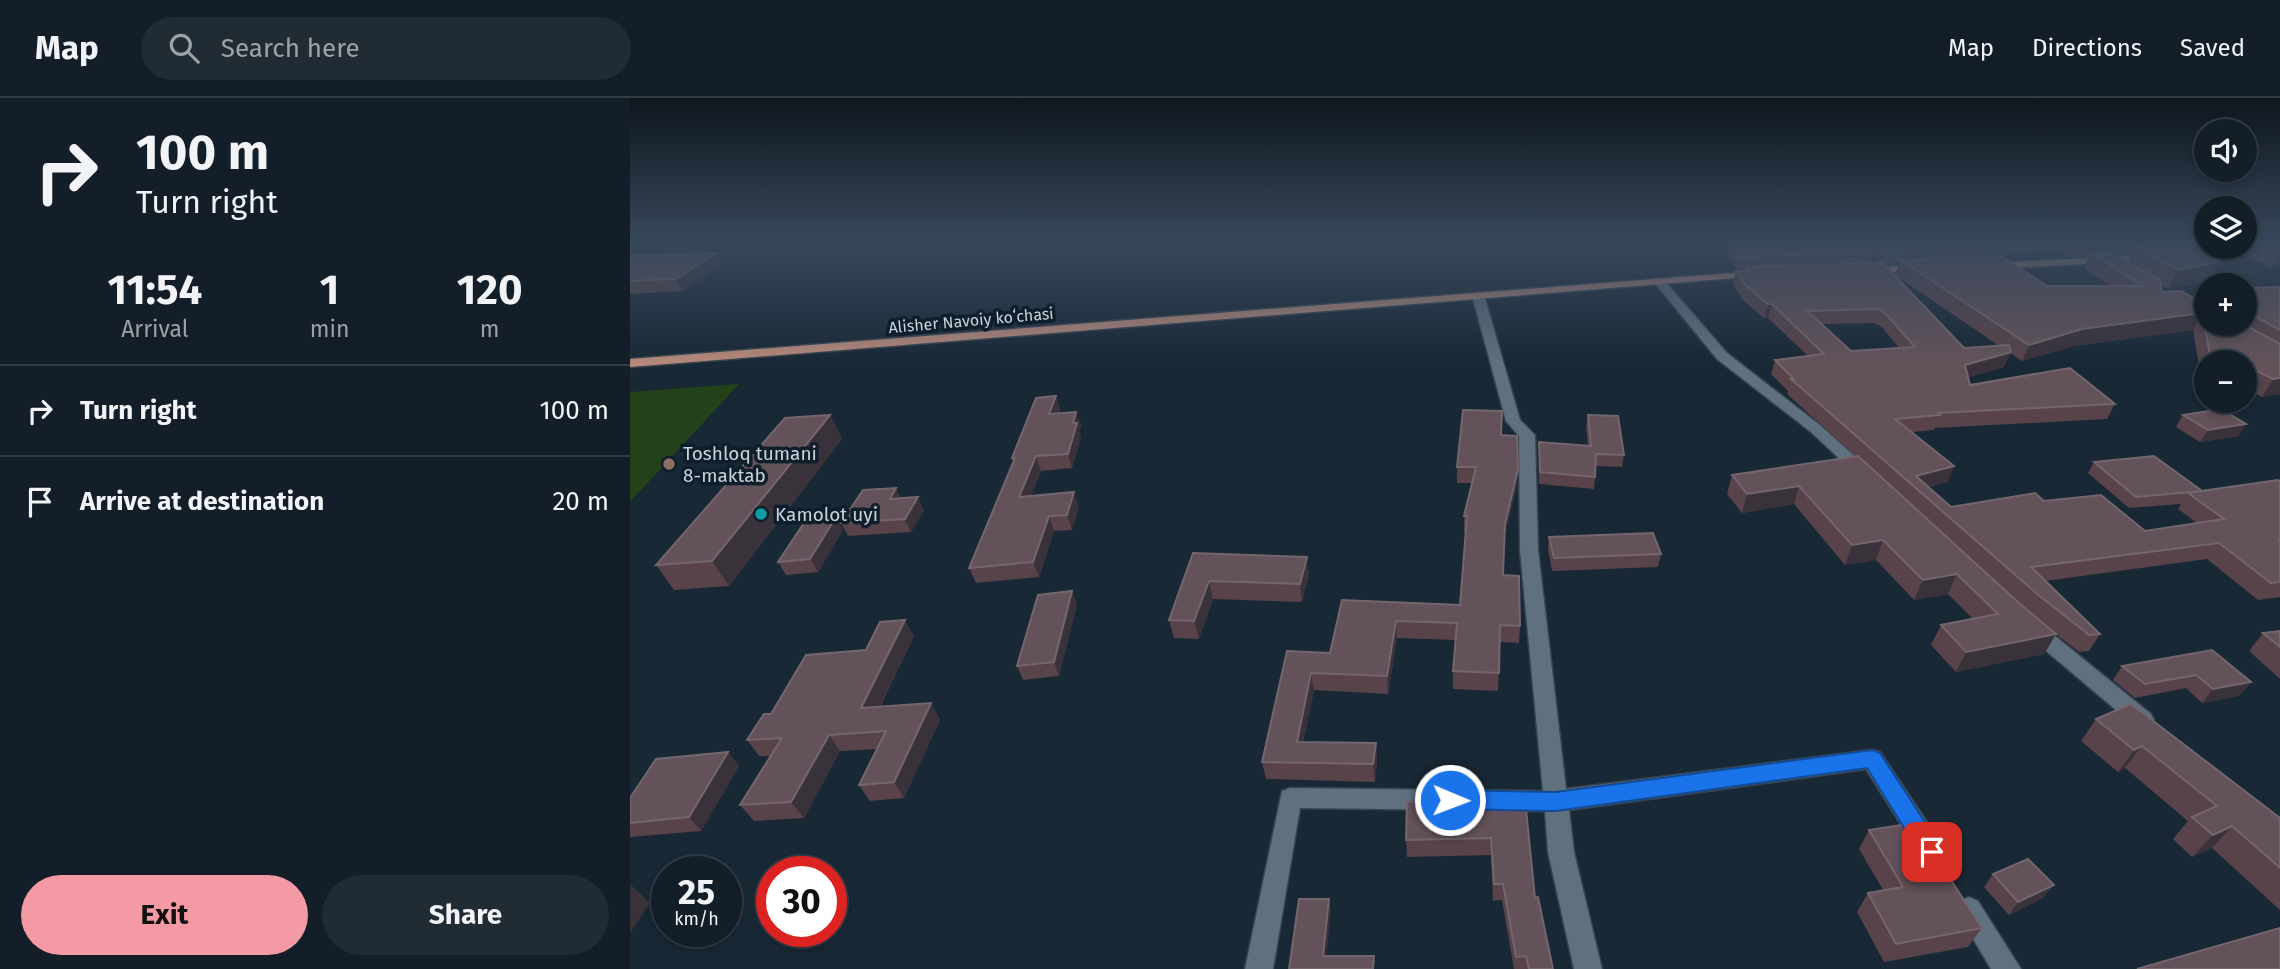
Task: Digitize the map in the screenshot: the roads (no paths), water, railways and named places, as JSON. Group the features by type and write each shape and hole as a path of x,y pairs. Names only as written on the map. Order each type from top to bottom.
{"main road":[{"name":"Alisher Navoiy koʻchasi","path":"630,363 1638,283"}],"street":[{"path":"1660,283 1722,356 1816,429 1877,486"},
{"path":"1478,295 1513,421 1527,435 1529,550 1561,852 1588,969"},
{"path":"2018,617 2157,731"},
{"path":"1259,969 1290,798 1556,801 1872,759 1940,864"},
{"path":"1955,887 2007,969"}],"place":[{"name":"Toshloq tumani 8-maktab","path":"669,464"},
{"name":"Kamolot uyi","path":"761,514"}]}
